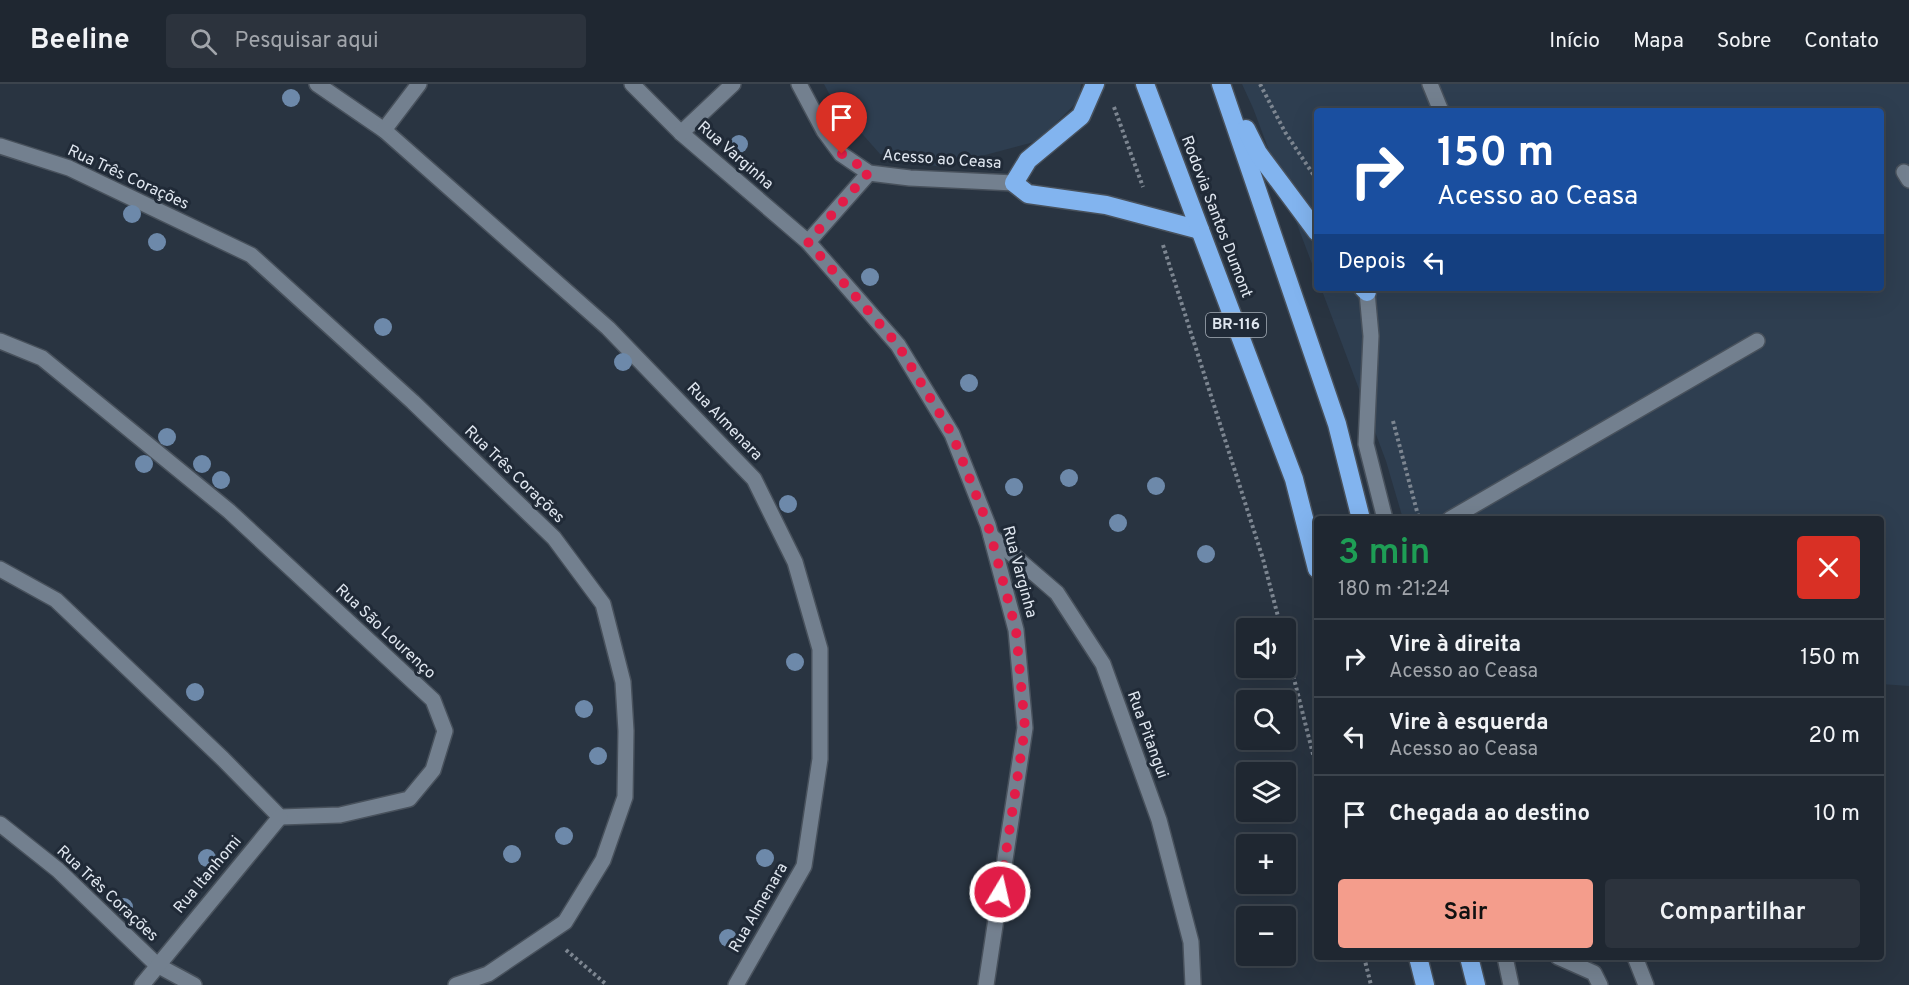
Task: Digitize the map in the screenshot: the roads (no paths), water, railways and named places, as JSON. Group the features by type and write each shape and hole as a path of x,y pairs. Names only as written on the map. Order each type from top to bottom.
{"highway":[{"path":"1095,84 1081,116 1028,160 1014,183 1028,194 1106,205 1200,230"},
{"name":"Rodovia Santos Dumont","path":"1145,84 1294,479 1314,556"},
{"path":"1222,86 1258,153 1314,228"},
{"path":"1222,86 1336,424 1360,516"},
{"path":"1419,960 1425,985"},
{"path":"1470,960 1476,985"}],"street":[{"name":"Rua Almenara","path":"317,84 384,130 608,328 754,479 795,562 820,649 820,759 804,866 736,985"},
{"path":"384,130 419,84"},
{"name":"Rua Varginha","path":"632,84 681,133 808,242 898,345 952,434 988,525 1016,630 1025,728 986,985"},
{"path":"681,133 733,84"},
{"name":"Acesso ao Ceasa","path":"799,84 824,131 842,154 869,172 910,178 1014,183"},
{"path":"1430,84 1440,108"},
{"name":"Rua Três Corações","path":"0,146 69,168 251,255 413,402 554,538 603,604 622,682 626,731 625,796 603,860 565,922 488,974 456,985"},
{"name":"Acesso ao Ceasa","path":"808,242 869,172"},
{"path":"1368,291 1371,336 1366,444 1384,516"},
{"name":"Rua São Lourenço","path":"0,341 42,358 229,511 433,700 445,731 433,770 409,799 340,815 280,817"},
{"path":"1455,516 1757,341"},
{"name":"Rua Pitangui","path":"991,537 1057,593 1103,664 1159,820 1191,942 1193,985"},
{"path":"0,570 56,600 223,759 280,817"},
{"name":"Rua Itanhomi","path":"142,985 280,817"},
{"name":"Rua Três Corações","path":"0,824 58,870 157,965 194,985"},
{"path":"1506,960 1511,985"},
{"path":"1565,960 1594,973 1600,985"},
{"path":"1636,960 1646,985"}]}
